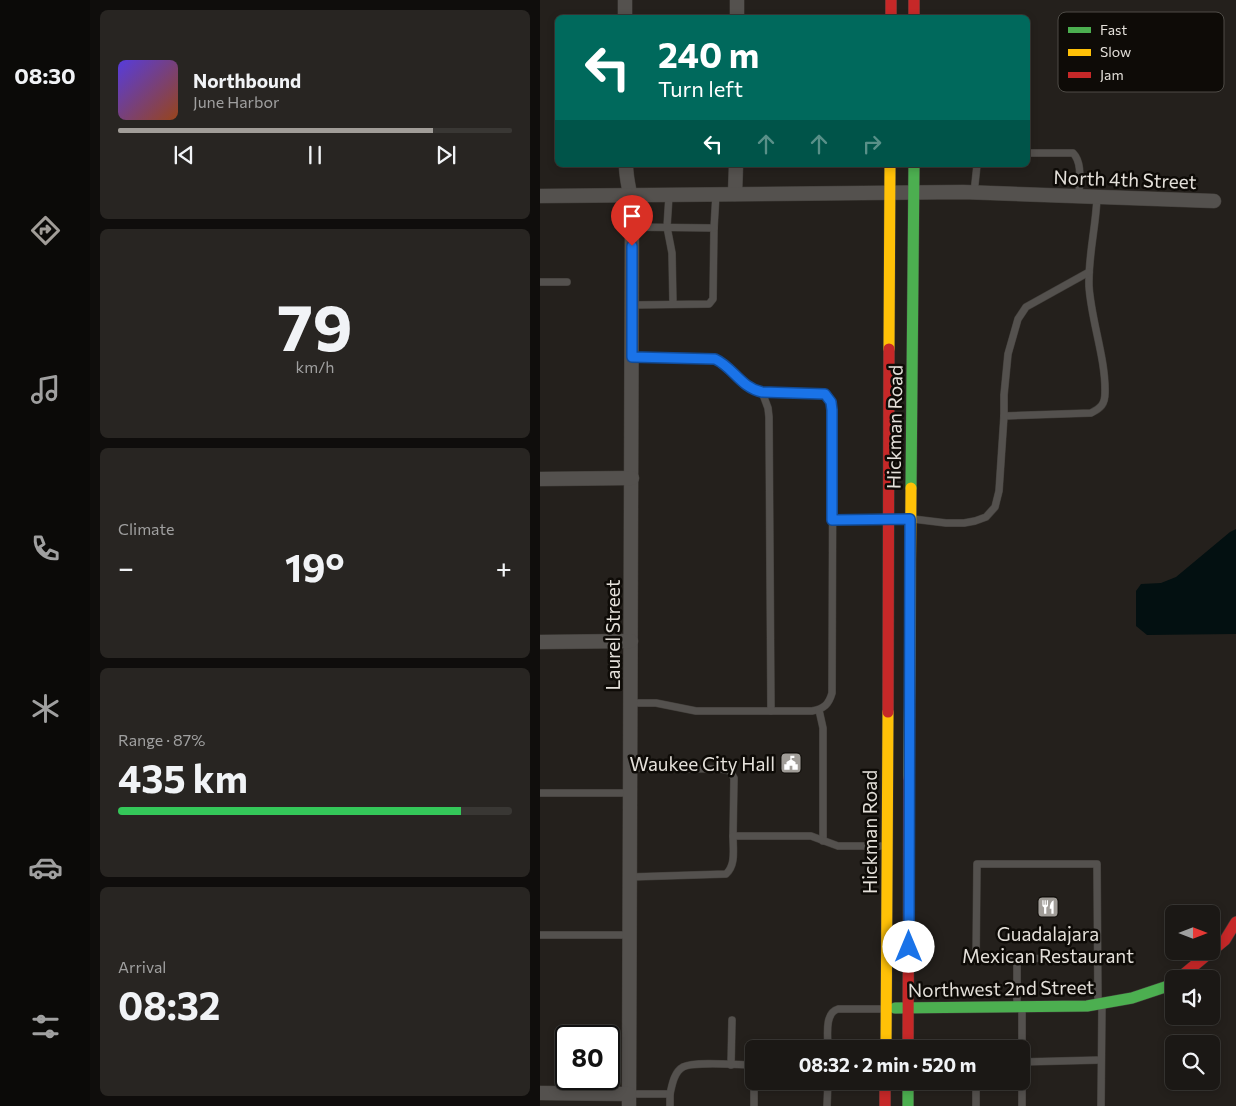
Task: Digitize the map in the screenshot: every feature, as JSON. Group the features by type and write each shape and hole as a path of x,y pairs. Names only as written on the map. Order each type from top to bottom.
{"main road":[{"path":"891,0 891,15"},
{"path":"914,0 914,15"},
{"name":"Hickman Road","path":"890,167 899,520 908,1040"},
{"name":"Hickman Road","path":"886,1040 887,846 914,167"},
{"path":"1189,970 1234,931"},
{"name":"Northwest 2nd Street","path":"886,1009 908,1007 1087,1006 1132,998 1165,987"},
{"path":"885,1090 885,1106"},
{"path":"908,1090 908,1106"}],"street":[{"path":"625,0 625,15"},
{"path":"737,0 737,15"},
{"name":"Laurel Street","path":"626,167 627,182 632,196 629,1100"},
{"path":"735,194 736,167"},
{"name":"North 4th Street","path":"540,196 974,193 1214,201"},
{"path":"540,479 632,478"},
{"path":"540,642 631,641"},
{"path":"540,1093 629,1100"}],"lane":[{"path":"1030,153 1073,153 1079,166 1079,196"},
{"path":"974,193 977,167"},
{"path":"632,304 709,304 713,299 716,194"},
{"path":"669,196 667,227 672,253 673,304"},
{"path":"1004,416 1091,413 1100,409 1104,404 1105,392 1089,287 1098,197"},
{"path":"632,227 714,228"},
{"path":"832,520 899,520 964,523 986,517 995,507 999,491 1008,354 1018,319 1026,307 1089,272"},
{"path":"540,282 567,282"},
{"path":"630,703 656,703 696,710 819,710 830,701 832,693 832,410 829,397 819,392 755,391 746,386 730,369 715,359 632,357"},
{"path":"762,392 769,417 771,711"},
{"path":"819,710 823,728 823,841"},
{"path":"630,768 722,769 730,771 734,778 733,864 726,874 630,877"},
{"path":"540,793 630,793"},
{"path":"733,836 811,836 838,846 887,846"},
{"path":"1098,958 976,960 977,864 1098,864 1101,1106"},
{"path":"540,935 629,935"},
{"path":"1017,959 1021,1040"},
{"path":"828,1040 829,1015 832,1011 838,1009 886,1009"},
{"path":"731,1065 732,1020"},
{"path":"1030,1062 1101,1060"},
{"path":"670,1106 670,1094 676,1075 683,1067 694,1065 745,1065"},
{"path":"754,1090 754,1106"},
{"path":"828,1090 828,1106"},
{"path":"976,1090 976,1106"},
{"path":"1022,1090 1022,1106"},
{"path":"629,1100 670,1094"}],"shaded area":[{"path":"1236,529 1236,634 1147,635 1136,626 1136,591 1141,584 1161,583 1176,577"}],"traffic: fast":[{"path":"911,488 914,167"},
{"path":"895,1008 1087,1006 1132,998 1165,987"},
{"path":"908,1090 908,1106"}],"traffic: slow":[{"path":"889,349 890,167"},
{"path":"909,778 911,488"},
{"path":"886,1040 888,712"}],"traffic: jam":[{"path":"891,0 891,15"},
{"path":"914,0 914,15"},
{"path":"888,712 889,349"},
{"path":"908,1040 909,778"},
{"path":"1189,970 1225,940 1236,922"},
{"path":"885,1090 885,1106"}],"place":[{"name":"Waukee City Hall","path":"791,763"},
{"name":"Guadalajara Mexican Restaurant","path":"1048,907"}],"route":[{"path":"632,246 632,357 715,359 730,369 746,386 755,391 819,392 825,394 829,397 832,410 832,520 910,519 909,947"}]}
